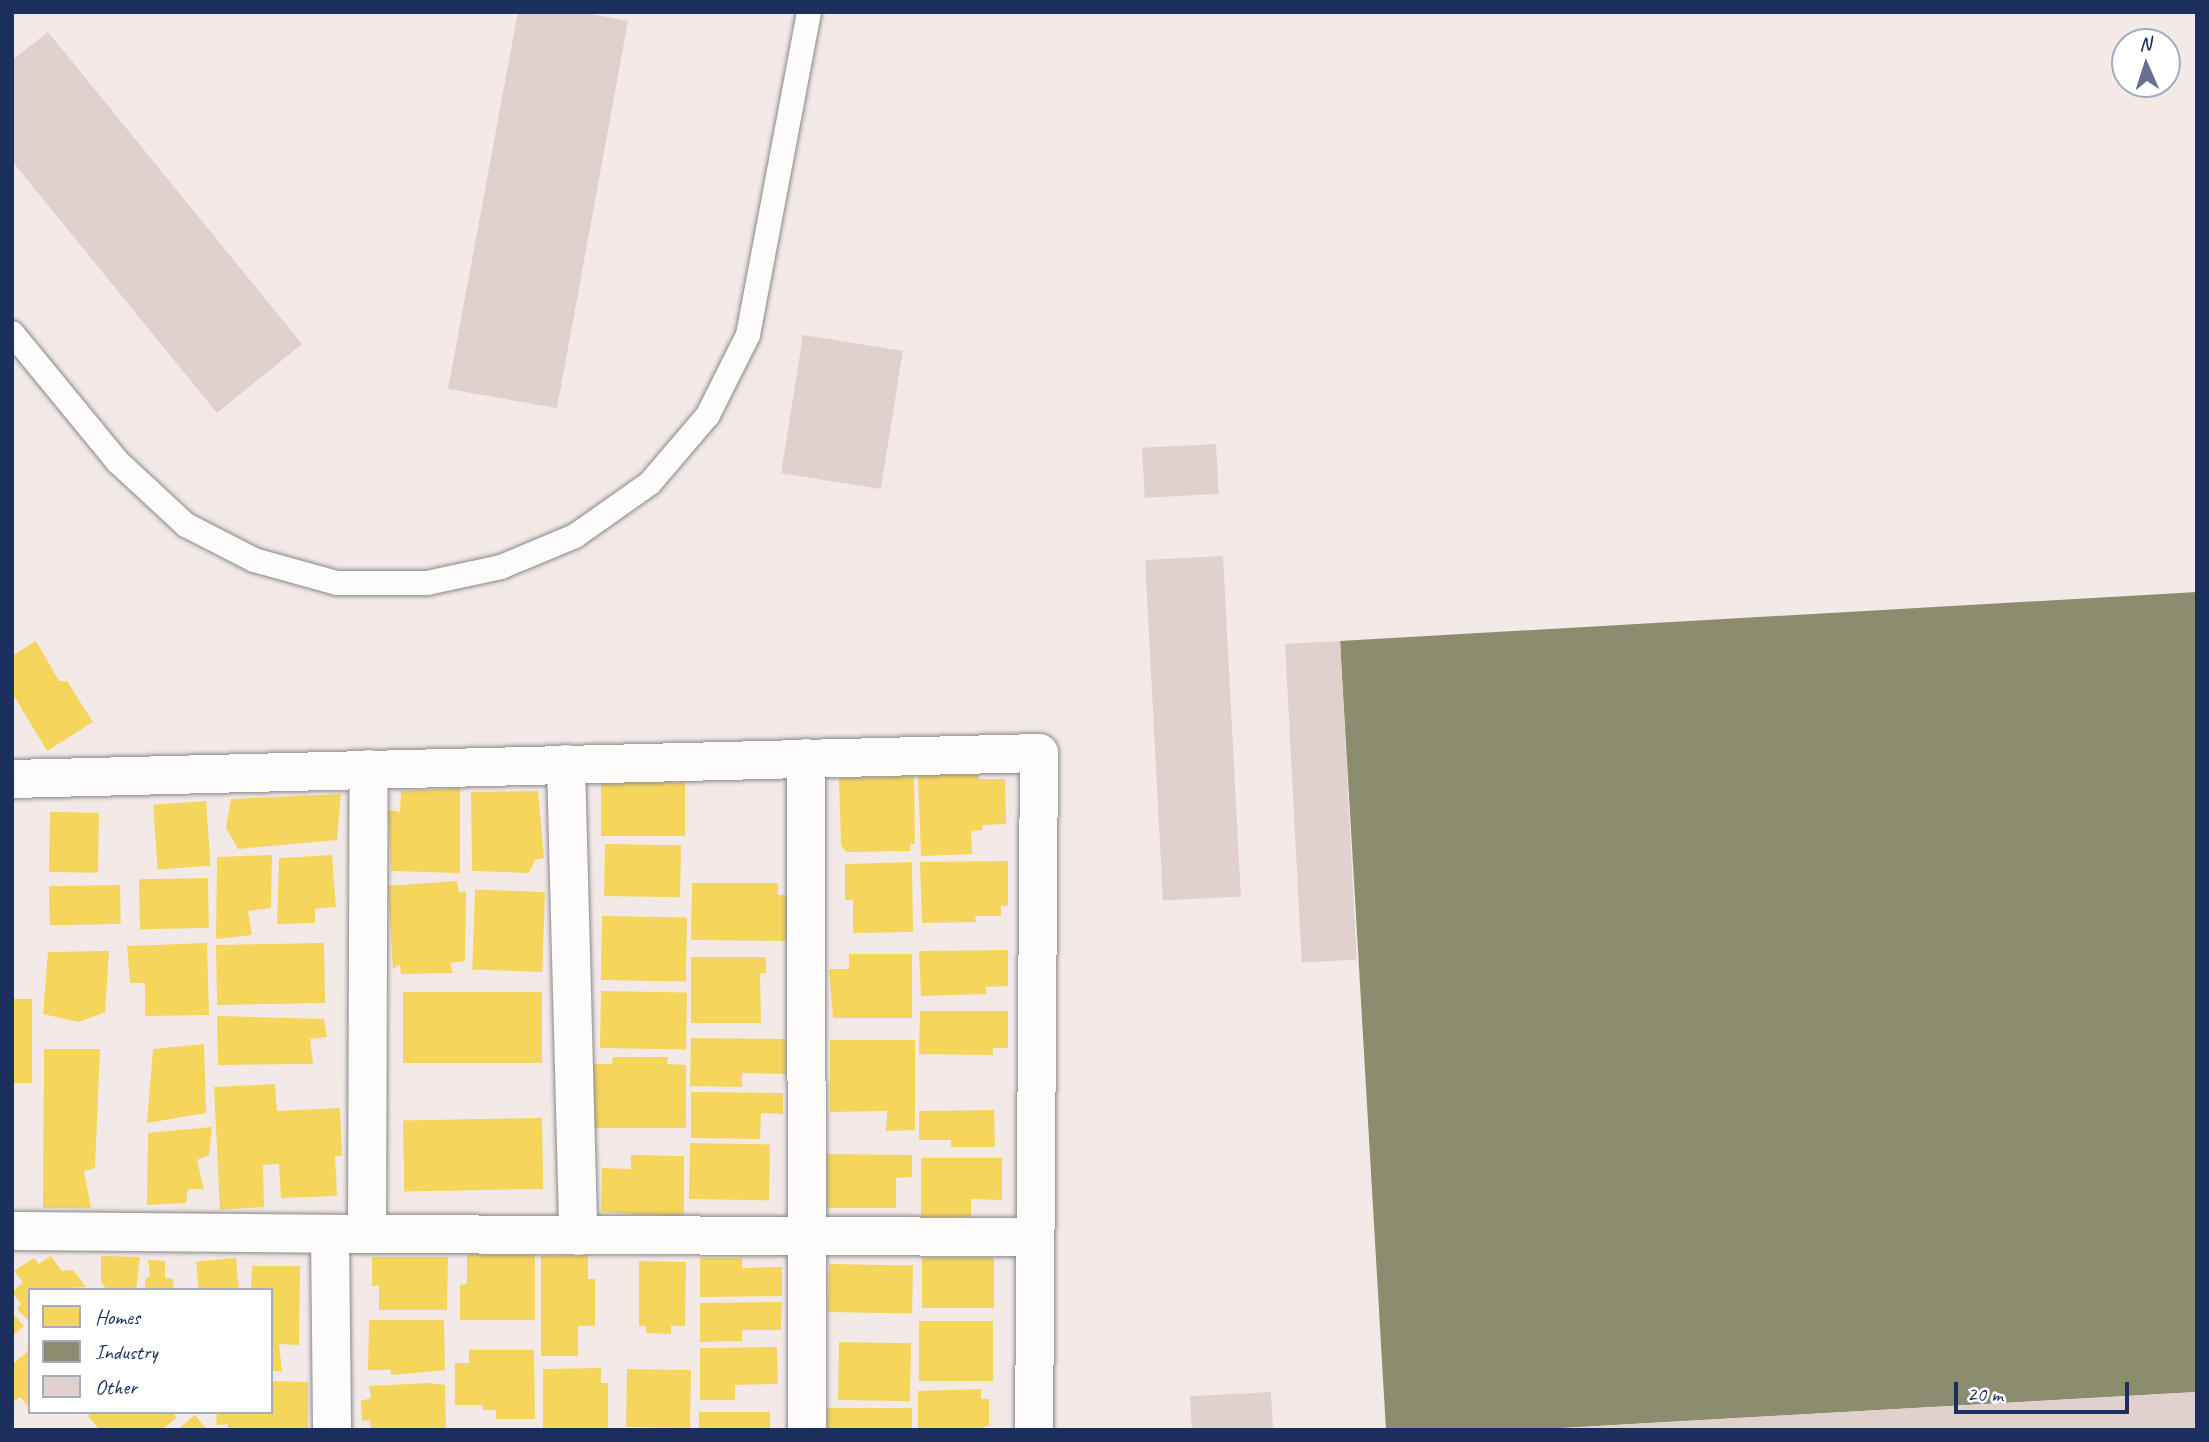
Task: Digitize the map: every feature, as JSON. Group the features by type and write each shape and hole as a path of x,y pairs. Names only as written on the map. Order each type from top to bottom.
{"street":[{"path":"12,779 1039,752 1034,1430"},
{"path":"806,758 807,1430"},
{"path":"566,764 578,1236"},
{"path":"332,1430 349,1234 369,769"},
{"path":"12,1231 1034,1237"}],"lane":[{"path":"12,333 118,461 176,516 254,560 337,583 426,583 501,567 575,536 650,483 708,415 748,335 809,12"}],"building: Homes":[{"path":"36,641 59,681 67,681 93,722 47,751 12,693 12,656"},
{"path":"978,771 979,779 1005,779 1006,824 982,825 982,830 971,831 972,854 921,856 918,773"},
{"path":"914,776 915,844 910,844 910,851 846,852 841,845 839,778"},
{"path":"601,782 685,782 685,836 601,836"},
{"path":"460,788 460,873 391,871 388,810 400,812 401,791"},
{"path":"538,791 544,858 535,860 529,873 472,871 471,792"},
{"path":"341,794 337,840 238,849 226,828 231,799"},
{"path":"206,801 211,866 158,870 153,805"},
{"path":"50,812 99,813 98,873 49,872"},
{"path":"605,844 681,845 680,897 604,896"},
{"path":"272,855 271,908 248,911 252,935 216,939 217,857"},
{"path":"332,855 336,907 315,909 315,923 277,924 279,858"},
{"path":"1008,861 1008,906 1001,906 1001,916 975,916 976,922 922,923 920,862"},
{"path":"912,862 913,932 853,933 853,900 845,900 845,864"},
{"path":"208,878 209,928 140,929 139,879"},
{"path":"457,881 459,893 466,891 465,961 450,963 453,973 401,974 400,964 393,969 388,886"},
{"path":"692,883 778,883 778,895 787,895 787,941 691,940"},
{"path":"120,885 121,924 50,925 49,886"},
{"path":"475,890 545,892 542,972 472,970"},
{"path":"602,916 687,917 686,981 601,980"},
{"path":"207,943 209,1015 145,1016 145,983 130,983 127,946"},
{"path":"324,943 325,1003 217,1005 216,945"},
{"path":"1008,950 1008,986 986,987 986,994 921,996 919,951"},
{"path":"109,951 105,1012 79,1022 43,1014 48,952"},
{"path":"849,954 912,954 912,1018 833,1018 829,969 849,969"},
{"path":"691,957 766,957 766,973 760,973 761,1023 691,1023"},
{"path":"601,991 687,993 686,1049 600,1048"},
{"path":"403,992 542,992 542,1063 403,1063"},
{"path":"12,999 32,999 32,1083 12,1083"},
{"path":"920,1011 1008,1011 1008,1048 993,1048 993,1055 919,1054"},
{"path":"217,1016 324,1019 327,1037 310,1039 313,1064 218,1065"},
{"path":"691,1038 786,1039 786,1074 742,1073 742,1087 690,1086"},
{"path":"830,1040 915,1040 915,1130 886,1131 887,1111 830,1112"},
{"path":"204,1044 206,1113 147,1123 153,1049"},
{"path":"44,1049 100,1049 95,1168 84,1171 91,1208 43,1208"},
{"path":"613,1057 668,1057 667,1064 686,1065 686,1128 592,1128 593,1064 612,1064"},
{"path":"275,1084 277,1111 340,1108 342,1156 335,1156 337,1196 281,1198 279,1164 263,1165 264,1207 220,1210 214,1087"},
{"path":"691,1092 783,1093 783,1114 761,1113 760,1139 691,1138"},
{"path":"994,1110 995,1147 951,1147 951,1140 919,1140 919,1111"},
{"path":"542,1118 543,1189 404,1191 403,1120"},
{"path":"212,1127 209,1155 197,1160 204,1189 188,1189 186,1203 147,1205 148,1133"},
{"path":"690,1143 770,1144 769,1200 689,1199"},
{"path":"827,1154 912,1155 912,1177 896,1178 896,1208 827,1208"},
{"path":"631,1155 684,1156 684,1217 601,1212 602,1168 631,1169"},
{"path":"921,1158 1002,1158 1002,1200 971,1199 971,1217 921,1217"},
{"path":"467,1253 535,1253 535,1320 460,1320 460,1285 467,1284"},
{"path":"588,1255 588,1279 595,1279 595,1326 578,1326 578,1356 541,1356 541,1256"},
{"path":"51,1256 62,1271 73,1270 86,1287 28,1288 28,1320 17,1309 21,1304 12,1293 23,1282 14,1271 34,1258 39,1264"},
{"path":"101,1256 140,1257 136,1288 106,1288 101,1282"},
{"path":"372,1257 448,1257 447,1310 379,1310 379,1286 372,1286"},
{"path":"236,1258 239,1288 198,1288 196,1261"},
{"path":"700,1258 742,1258 742,1268 782,1267 782,1296 700,1297"},
{"path":"922,1258 994,1258 994,1308 922,1308"},
{"path":"148,1260 165,1261 165,1278 173,1279 174,1288 145,1288 145,1279 150,1276"},
{"path":"639,1261 686,1262 685,1326 671,1326 671,1334 646,1333 646,1326 639,1326"},
{"path":"829,1264 913,1265 912,1313 828,1312"},
{"path":"252,1266 300,1266 299,1345 279,1344 282,1371 273,1371 273,1288 251,1288"},
{"path":"782,1302 781,1330 742,1330 742,1341 700,1342 700,1303"},
{"path":"12,1313 24,1326 12,1336"},
{"path":"369,1320 444,1320 445,1370 391,1375 391,1370 368,1370"},
{"path":"919,1321 993,1321 993,1381 919,1381"},
{"path":"839,1342 911,1343 910,1401 838,1400"},
{"path":"777,1347 778,1384 735,1385 735,1400 700,1400 700,1348"},
{"path":"469,1350 534,1350 535,1419 496,1419 496,1410 483,1410 483,1405 455,1405 455,1363 469,1363"},
{"path":"28,1351 28,1407 20,1397 12,1403 12,1365"},
{"path":"601,1368 601,1383 608,1383 608,1430 543,1430 543,1369"},
{"path":"627,1369 691,1370 690,1428 626,1427"},
{"path":"273,1381 308,1382 308,1430 228,1430 228,1424 216,1425 217,1414 273,1414"},
{"path":"429,1383 445,1385 446,1430 371,1430 370,1420 362,1421 361,1401 371,1398 369,1386"},
{"path":"981,1389 981,1399 989,1399 989,1425 981,1429 918,1430 918,1391"},
{"path":"827,1408 912,1408 912,1430 827,1430"},
{"path":"699,1412 770,1412 770,1430 699,1430"},
{"path":"174,1414 176,1418 162,1430 100,1430 88,1416"},
{"path":"195,1415 207,1430 177,1430"}],"building: Industry":[{"path":"2197,592 2197,1392 1526,1430 1386,1430 1340,641"}],"building: Other":[{"path":"518,12 581,12 628,21 557,408 448,389"},
{"path":"48,32 302,344 217,413 12,161 12,60"},
{"path":"803,335 903,351 881,489 781,473"},
{"path":"1216,444 1219,494 1145,498 1142,448"},
{"path":"1223,556 1241,897 1163,901 1145,560"},
{"path":"1340,641 1357,960 1302,962 1285,644"},
{"path":"1271,1392 1273,1430 1192,1430 1190,1396"},
{"path":"2197,1392 2197,1430 1564,1430 1564,1428"}]}
